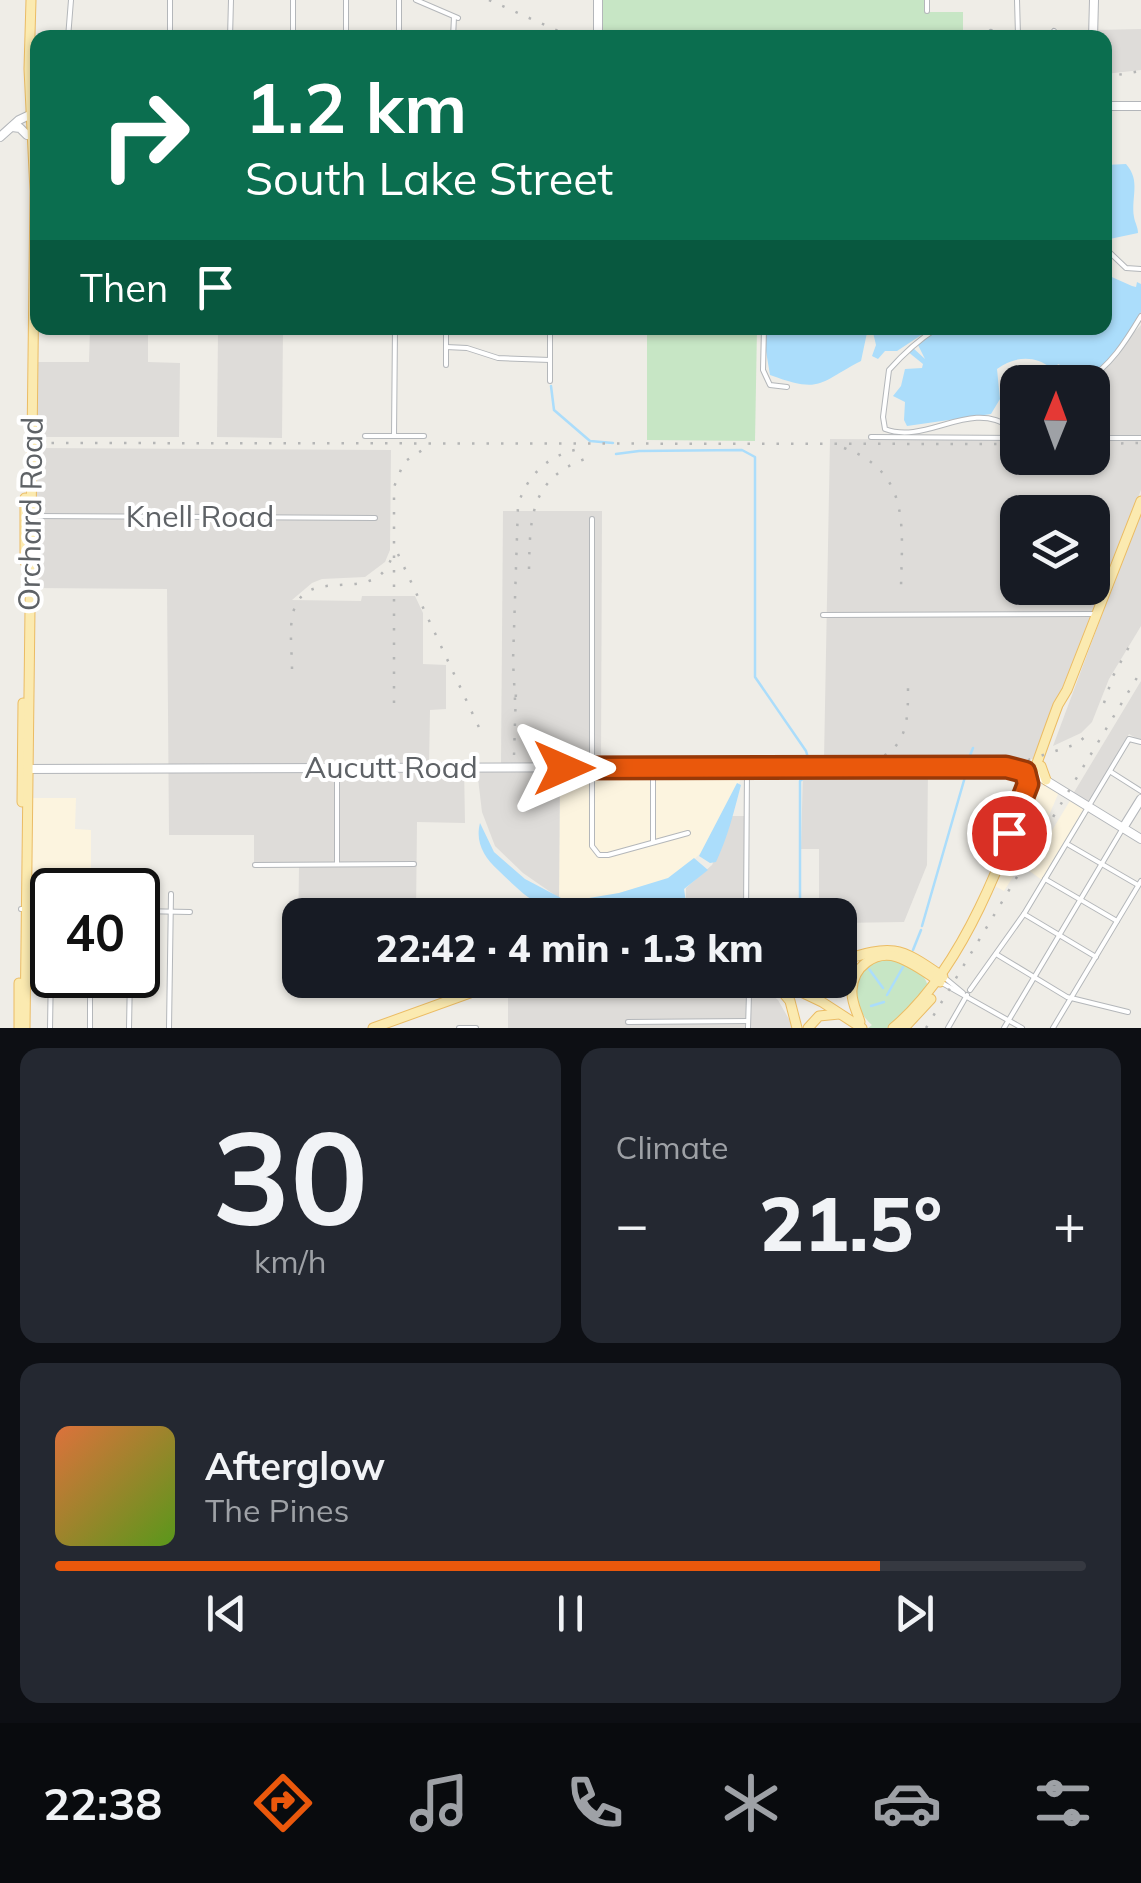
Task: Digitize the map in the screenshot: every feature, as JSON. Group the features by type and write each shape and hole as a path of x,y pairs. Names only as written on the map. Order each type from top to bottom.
{"main road":[{"name":"Orchard Road","path":"28,0 30,75"},
{"name":"Orchard Road","path":"30,118 30,222"},
{"name":"Orchard Road","path":"22,1028 32,335"},
{"path":"904,1028 919,1018 1013,836 1064,692 1141,501"},
{"path":"857,956 898,950 941,979"},
{"path":"865,1026 852,1000 853,983 860,969 873,958 900,958 941,979"},
{"path":"893,1028 941,979"},
{"path":"374,1028 456,998"},
{"path":"788,998 796,1028"},
{"path":"810,998 865,1026"},
{"path":"819,998 865,1026"},
{"path":"808,1028 819,1016 842,1014"}],"street":[{"path":"69,30 71,0"},
{"path":"170,0 170,30"},
{"path":"230,0 230,30"},
{"path":"292,30 293,0"},
{"path":"346,0 346,30"},
{"path":"399,0 399,30"},
{"path":"416,0 456,17 454,30"},
{"path":"598,0 598,30"},
{"path":"927,0 927,11"},
{"path":"1018,0 1018,30"},
{"path":"1093,30 1094,0"},
{"path":"1112,106 1141,106"},
{"path":"0,137 30,114"},
{"path":"12,127 27,135"},
{"path":"1112,255 1126,268 1141,269"},
{"path":"1105,365 1141,316"},
{"path":"394,436 395,335"},
{"path":"446,335 446,366"},
{"path":"550,335 550,381"},
{"path":"764,335 763,370 770,385 787,387"},
{"path":"926,335 908,347 890,367 885,429 921,432 974,418 1000,422"},
{"path":"446,348 467,348 498,358 550,360"},
{"path":"364,436 424,436"},
{"path":"871,436 1000,438"},
{"path":"1110,438 1141,438"},
{"name":"Knell Road","path":"28,516 375,518"},
{"path":"592,519 592,846 596,854 629,851 688,834"},
{"path":"823,615 1098,614"},
{"path":"948,1028 966,993 1024,914 1132,737 1141,742"},
{"name":"Aucutt Road","path":"26,770 1003,767 1035,775"},
{"path":"337,768 337,864"},
{"path":"653,768 653,842"},
{"path":"746,898 748,768"},
{"path":"1109,772 1141,791"},
{"path":"1035,775 1141,839"},
{"path":"1004,1028 1141,799"},
{"path":"1053,1028 1140,883 1067,844"},
{"path":"255,865 414,864"},
{"path":"1045,879 1117,922"},
{"path":"169,1028 170,894"},
{"path":"23,909 30,909"},
{"path":"160,912 190,912"},
{"path":"1024,914 1096,957"},
{"path":"995,954 1071,998 1128,1012"},
{"path":"941,979 1022,1028"},
{"path":"50,1028 51,998"},
{"path":"90,998 90,1028"},
{"path":"129,1028 130,998"},
{"path":"628,1022 748,1025 747,998"},
{"path":"460,1028 476,1028"}],"shaded area":[{"path":"1141,29 1141,70 1112,73 1112,30 1096,30"},
{"path":"1141,325 1141,436 1110,436 1110,365 1103,365"},
{"path":"90,335 148,335 148,362 180,363 179,437 37,437 37,362 89,362"},
{"path":"218,335 283,335 282,438 217,437"},
{"path":"830,439 1000,440 1000,475 1110,475 1110,440 1141,440 1141,490 1110,568 1110,495 1000,495 1000,605 1095,605 1034,759 824,760"},
{"path":"37,448 391,450 390,550 385,562 365,577 312,583 292,600 361,601 362,596 415,596 423,613 423,664 446,665 446,709 430,710 429,765 464,766 465,823 417,822 416,898 299,898 299,867 254,867 254,835 169,835 167,589 35,588"},
{"path":"1141,510 1141,626 1109,679 1092,722 1081,733 1053,746 1106,605 1110,605 1110,593"},
{"path":"503,511 602,511 601,765 501,764"},
{"path":"1141,681 1141,741 1129,734 1088,803 1073,794"},
{"path":"560,769 746,770 701,853 672,879 600,898 559,898"},
{"path":"560,769 559,898 523,873 495,846 482,812 477,770"},
{"path":"928,769 927,865 904,922 857,923 857,898 819,898 819,849 801,849 803,770"},
{"path":"1043,785 1059,792 1043,829 1004,891 995,886 1035,790"},
{"path":"32,798 76,798 75,829 91,830 91,868 31,868"},
{"path":"1071,799 1086,809 1042,880 1028,870"},
{"path":"731,816 745,816 744,898 686,898 686,888 712,865"},
{"path":"508,998 776,998 794,1028 508,1028"}],"green space":[{"path":"601,0 925,0 926,12 963,12 963,30 600,30"},
{"path":"647,335 757,335 755,441 647,440"},
{"path":"886,958 918,971 926,981 928,987 887,1028 868,1028 872,1025 858,1005 857,980 866,966"}],"water":[{"path":"1126,164 1131,170 1138,233 1112,239 1112,165"},
{"path":"1112,277 1136,287 1137,282 1141,284 1141,312 1121,347 1102,365 1045,365 1031,359 1000,365 1000,399 991,414 907,426 905,402 893,396 901,386 905,369 922,368 923,364 907,351 912,347 925,359 917,343 930,335 1112,335"},
{"path":"766,335 867,335 861,361 810,385 770,375"},
{"path":"874,335 921,335 897,351 885,351 878,359 872,356 876,345"},
{"path":"737,783 741,785 727,834 716,862 710,863 699,856"},
{"path":"480,823 494,852 525,879 561,898 529,898 518,889 485,854"},
{"path":"694,858 708,870 684,889 685,898 589,898 668,878"}],"waterway":[{"path":"551,386 554,410 590,441 613,443"},
{"path":"616,454 742,450 755,457 755,677 809,761"},
{"path":"969,758 973,748"},
{"path":"922,926 967,770"},
{"path":"800,898 800,781 810,773"},
{"path":"913,950 921,930"},
{"path":"887,995 903,967"},
{"path":"869,969 883,988"},
{"path":"871,1006 884,1002"}],"railway":[{"path":"489,0 556,30"},
{"path":"1112,76 1141,71"},
{"path":"37,443 1000,444"},
{"path":"1110,444 1141,443"},
{"path":"394,703 394,487 404,462 427,447"},
{"path":"844,448 867,459 893,489 901,527 901,593"},
{"path":"515,700 518,505 539,469 555,457 575,450"},
{"path":"529,569 530,533 543,489 553,477 585,459"},
{"path":"292,669 292,620 300,598 312,589 373,579 385,570 393,553"},
{"path":"398,554 483,736"},
{"path":"1104,703 1130,645"},
{"path":"926,1028 1141,671"},
{"path":"871,761 893,749 904,731 908,685"},
{"path":"514,755 516,690"},
{"path":"796,762 1025,761 1077,744 1091,731"}],"route":[{"path":"564,768 1006,767 1025,772 1028,784 1009,833"}]}
